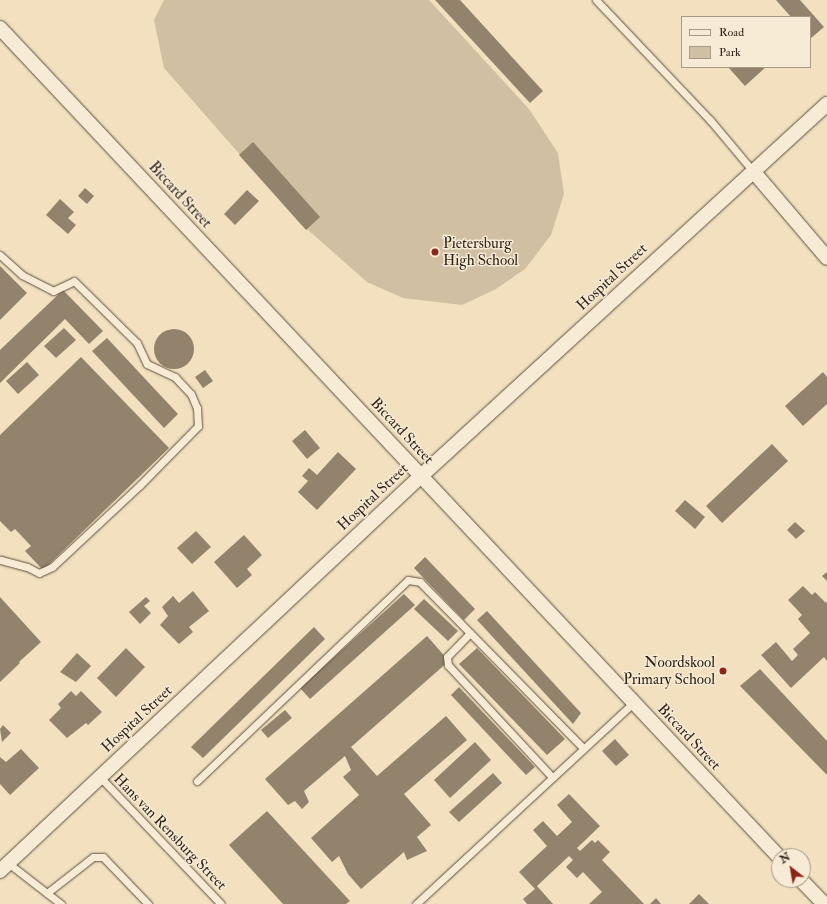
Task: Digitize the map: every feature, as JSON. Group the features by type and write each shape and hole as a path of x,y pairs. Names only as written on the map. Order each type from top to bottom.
{"street":[{"name":"Biccard Street","path":"0,28 771,849"},
{"name":"Hospital Street","path":"4,867 421,476 827,104"},
{"path":"753,171 827,258"},
{"path":"809,888 824,904"}],"lane":[{"path":"596,0 710,120 753,171"},
{"path":"0,255 22,275 53,291 74,281 137,343 147,364 175,377 191,394 197,408 198,426 140,486 52,567 39,573 27,567 0,560"},
{"path":"197,781 408,580 420,582 583,748"},
{"path":"470,634 447,657 448,665 552,777"},
{"path":"416,904 633,703"},
{"name":"Hans van Rensburg Street","path":"100,777 221,904"},
{"path":"47,894 93,857 103,857 148,904"},
{"path":"4,867 61,904"}],"green space":[{"path":"164,0 429,0 529,109 558,153 564,194 551,235 525,269 496,289 462,305 403,298 367,282 298,221 164,68 154,20"}],"building":[{"path":"435,0 460,0 543,91 530,103"},
{"path":"776,0 800,0 824,27 811,38 811,16 790,16"},
{"path":"729,68 765,68 745,86"},
{"path":"253,142 320,217 306,230 239,155"},
{"path":"85,188 94,196 87,204 78,196"},
{"path":"247,190 259,201 235,225 224,214"},
{"path":"60,199 74,212 68,218 76,225 68,234 46,215"},
{"path":"0,266 27,293 0,320"},
{"path":"63,290 103,331 89,344 65,319 0,383 0,350"},
{"path":"64,328 76,340 56,358 44,346"},
{"path":"178,329 185,332 191,338 194,349 193,357 185,366 178,369 170,369 163,366 155,357 154,345 157,338 166,330"},
{"path":"107,338 178,414 164,428 92,351"},
{"path":"81,357 169,448 43,570 25,551 31,546 15,529 11,532 0,521 0,435"},
{"path":"27,362 39,375 18,394 6,381"},
{"path":"205,370 213,381 203,388 195,377"},
{"path":"823,372 827,377 827,404 803,426 785,406"},
{"path":"305,430 320,448 307,459 292,441"},
{"path":"772,444 788,461 722,523 706,506"},
{"path":"338,452 356,469 317,510 298,492 308,481 302,476 309,468 317,475"},
{"path":"685,500 705,517 695,529 675,511"},
{"path":"795,522 805,531 796,539 787,530"},
{"path":"196,531 211,547 192,564 177,548"},
{"path":"244,535 262,555 247,569 252,575 237,588 214,562"},
{"path":"425,557 475,609 464,620 414,568"},
{"path":"827,572 827,581 822,576"},
{"path":"803,586 812,595 815,592 826,603 827,601 827,661 824,657 791,688 761,655 776,642 792,661 798,655 793,649 810,633 798,619 802,615 788,600"},
{"path":"193,591 209,611 189,627 193,632 179,644 160,625 168,616 162,607 173,596 179,603"},
{"path":"404,594 415,605 310,699 300,688"},
{"path":"0,597 41,642 0,682"},
{"path":"146,597 150,601 144,606 151,613 140,624 129,612"},
{"path":"424,599 458,631 448,641 414,609"},
{"path":"487,611 581,713 573,724 477,620"},
{"path":"314,627 325,639 203,758 191,747"},
{"path":"427,636 449,661 351,747 377,776 446,716 467,740 404,794 431,825 417,837 427,851 407,860 404,852 361,889 348,874 339,856 332,862 311,838 359,795 343,777 351,770 345,756 304,791 309,802 302,809 295,801 288,805 265,779"},
{"path":"126,648 145,667 116,697 97,678"},
{"path":"477,648 565,739 547,755 459,664"},
{"path":"77,653 91,666 76,682 60,672"},
{"path":"760,669 827,741 827,775 740,686"},
{"path":"459,687 535,767 526,775 451,695"},
{"path":"71,691 76,696 81,691 102,712 88,725 86,723 67,738 49,720 61,708 58,704"},
{"path":"285,710 292,718 268,738 261,730"},
{"path":"3,725 11,733 2,742 0,729"},
{"path":"615,739 629,755 616,766 602,751"},
{"path":"475,742 491,760 450,798 434,780"},
{"path":"21,749 39,768 10,795 0,784 0,757 6,762"},
{"path":"493,773 502,783 459,822 449,812"},
{"path":"569,794 600,826 577,848 580,851 592,840 595,843 598,840 610,852 602,860 644,904 589,904 602,892 583,872 577,878 566,867 573,860 569,856 537,886 553,904 527,904 523,899 535,889 519,872 547,846 533,830 543,821 557,836 572,822 557,805"},
{"path":"267,811 350,901 346,904 283,904 229,845"},
{"path":"699,894 709,904 689,904"},
{"path":"656,898 661,904 650,904"}],"place":[{"name":"Pietersburg High School","path":"435,252"},
{"name":"Noordskool Primary School","path":"723,671"}]}
